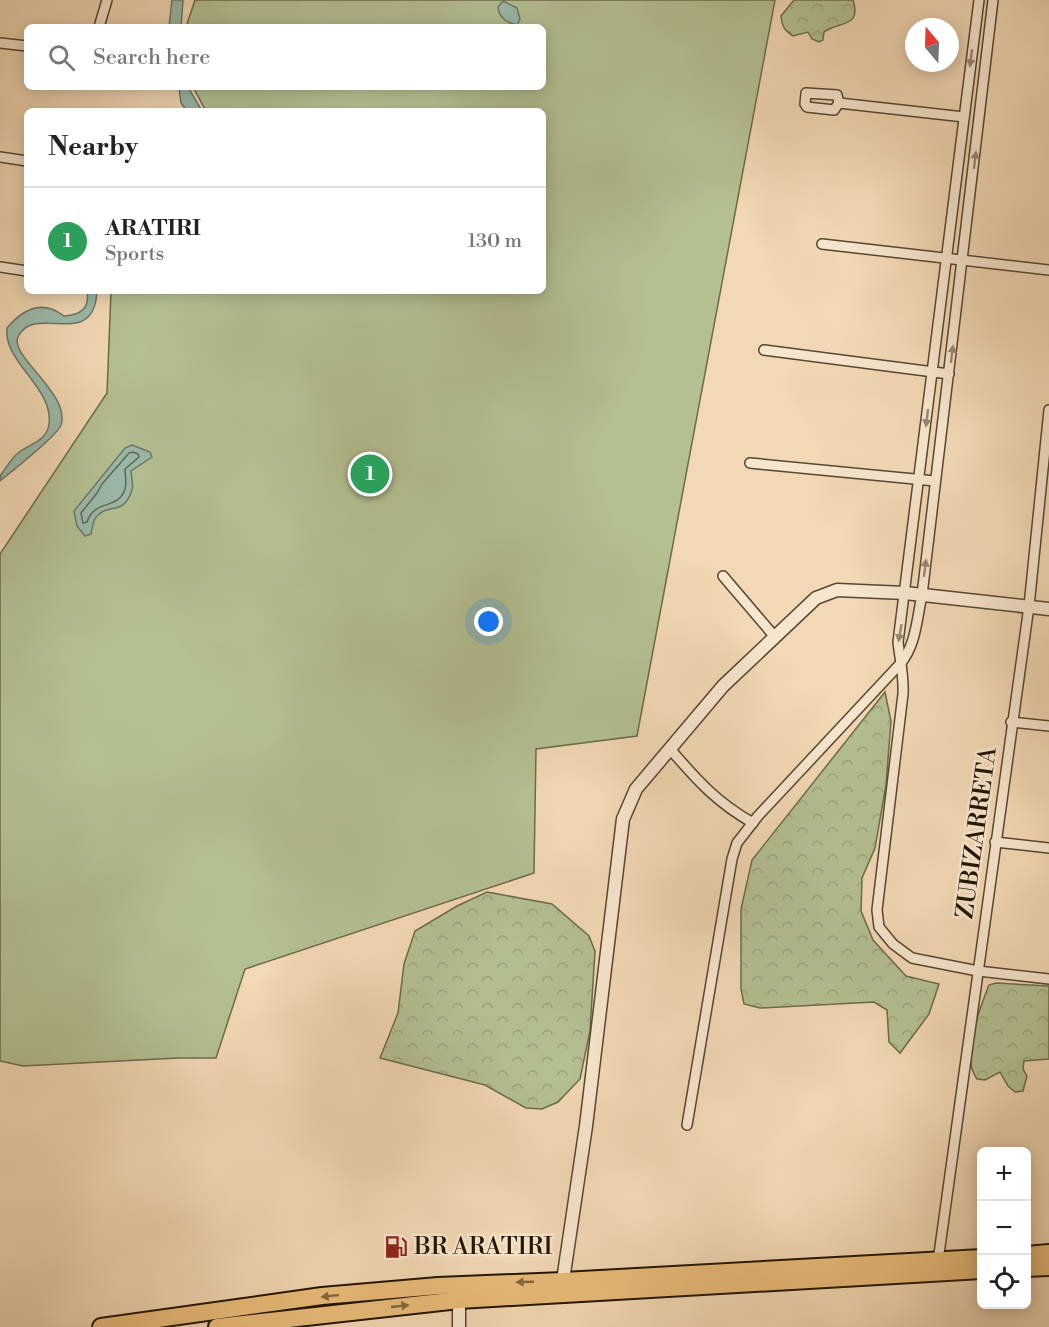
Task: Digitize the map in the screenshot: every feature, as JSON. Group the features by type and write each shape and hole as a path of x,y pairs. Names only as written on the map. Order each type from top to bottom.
{"highway":[{"path":"1031,1255 1049,1253"},
{"path":"217,1327 562,1287 977,1258"},
{"path":"1031,1268 1049,1267"},
{"path":"101,1327 322,1296 438,1286 562,1287 977,1270"}],"street":[{"path":"100,24 107,0"},
{"path":"979,0 898,642 904,678 903,694 877,910 879,927 893,944 912,958 978,971 1049,979"},
{"path":"687,1125 732,859 737,843 900,664 907,656 911,646 921,595 993,0"},
{"path":"0,43 24,46"},
{"path":"839,103 964,117"},
{"path":"0,157 24,161"},
{"path":"822,244 963,262 1049,270"},
{"path":"0,267 24,271"},
{"path":"764,350 949,374"},
{"name":"ZUBIZARRETA","path":"938,1261 1011,722 1029,606 1049,410"},
{"path":"750,463 935,481"},
{"path":"723,576 775,637"},
{"path":"562,1287 586,1126 623,819 636,789 723,686 816,598 826,593 837,590 905,593 1049,609"},
{"path":"1011,722 1049,726"},
{"path":"670,749 705,789 729,809 753,823"},
{"path":"995,842 1049,848"},
{"path":"459,1300 459,1327"}],"green space":[{"path":"195,0 775,0 637,736 536,749 534,873 245,969 216,1058 23,1066 0,1061 0,554 107,393 111,294 546,294 546,108 204,108 195,90 546,90 546,24 187,24"},
{"path":"794,0 853,0 854,15 852,20 824,32 823,40 819,42 812,39 808,32 793,36 784,28 781,16"},
{"path":"885,692 891,721 886,785 875,848 862,878 861,911 873,940 906,976 939,984 929,1014 900,1053 889,1042 887,1010 874,1002 760,1008 744,1004 741,989 741,909 752,860"},
{"path":"487,892 552,904 589,936 595,951 590,1031 580,1079 558,1102 542,1109 526,1108 485,1085 380,1058 398,1013 404,964 415,931 457,906"},
{"path":"996,983 1049,986 1049,1059 1024,1061 1023,1069 1027,1076 1023,1091 1015,1092 1008,1086 1000,1072 985,1080 977,1079 972,1069 970,1057 973,1032 989,985"}],"water":[{"path":"172,0 183,0 181,24 169,24"},
{"path":"503,1 517,8 520,19 518,24 502,17 498,7"},
{"path":"179,90 190,90 200,108 185,108 181,103"},
{"path":"88,294 96,294 93,309 86,319 75,323 37,324 26,327 18,337 18,345 22,354 57,401 62,413 61,425 43,445 0,481 2,473 14,457 41,439 48,430 49,424 44,399 13,352 8,340 7,328 26,311 33,308 48,308 64,316 75,314 83,310"},
{"path":"132,445 150,452 152,457 131,471 133,488 125,503 97,516 91,534 85,536 77,526 74,511 125,448"}],"place":[{"name":"ARATIRI","path":"370,474"},
{"name":"BR ARATIRI","path":"396,1247"}]}
